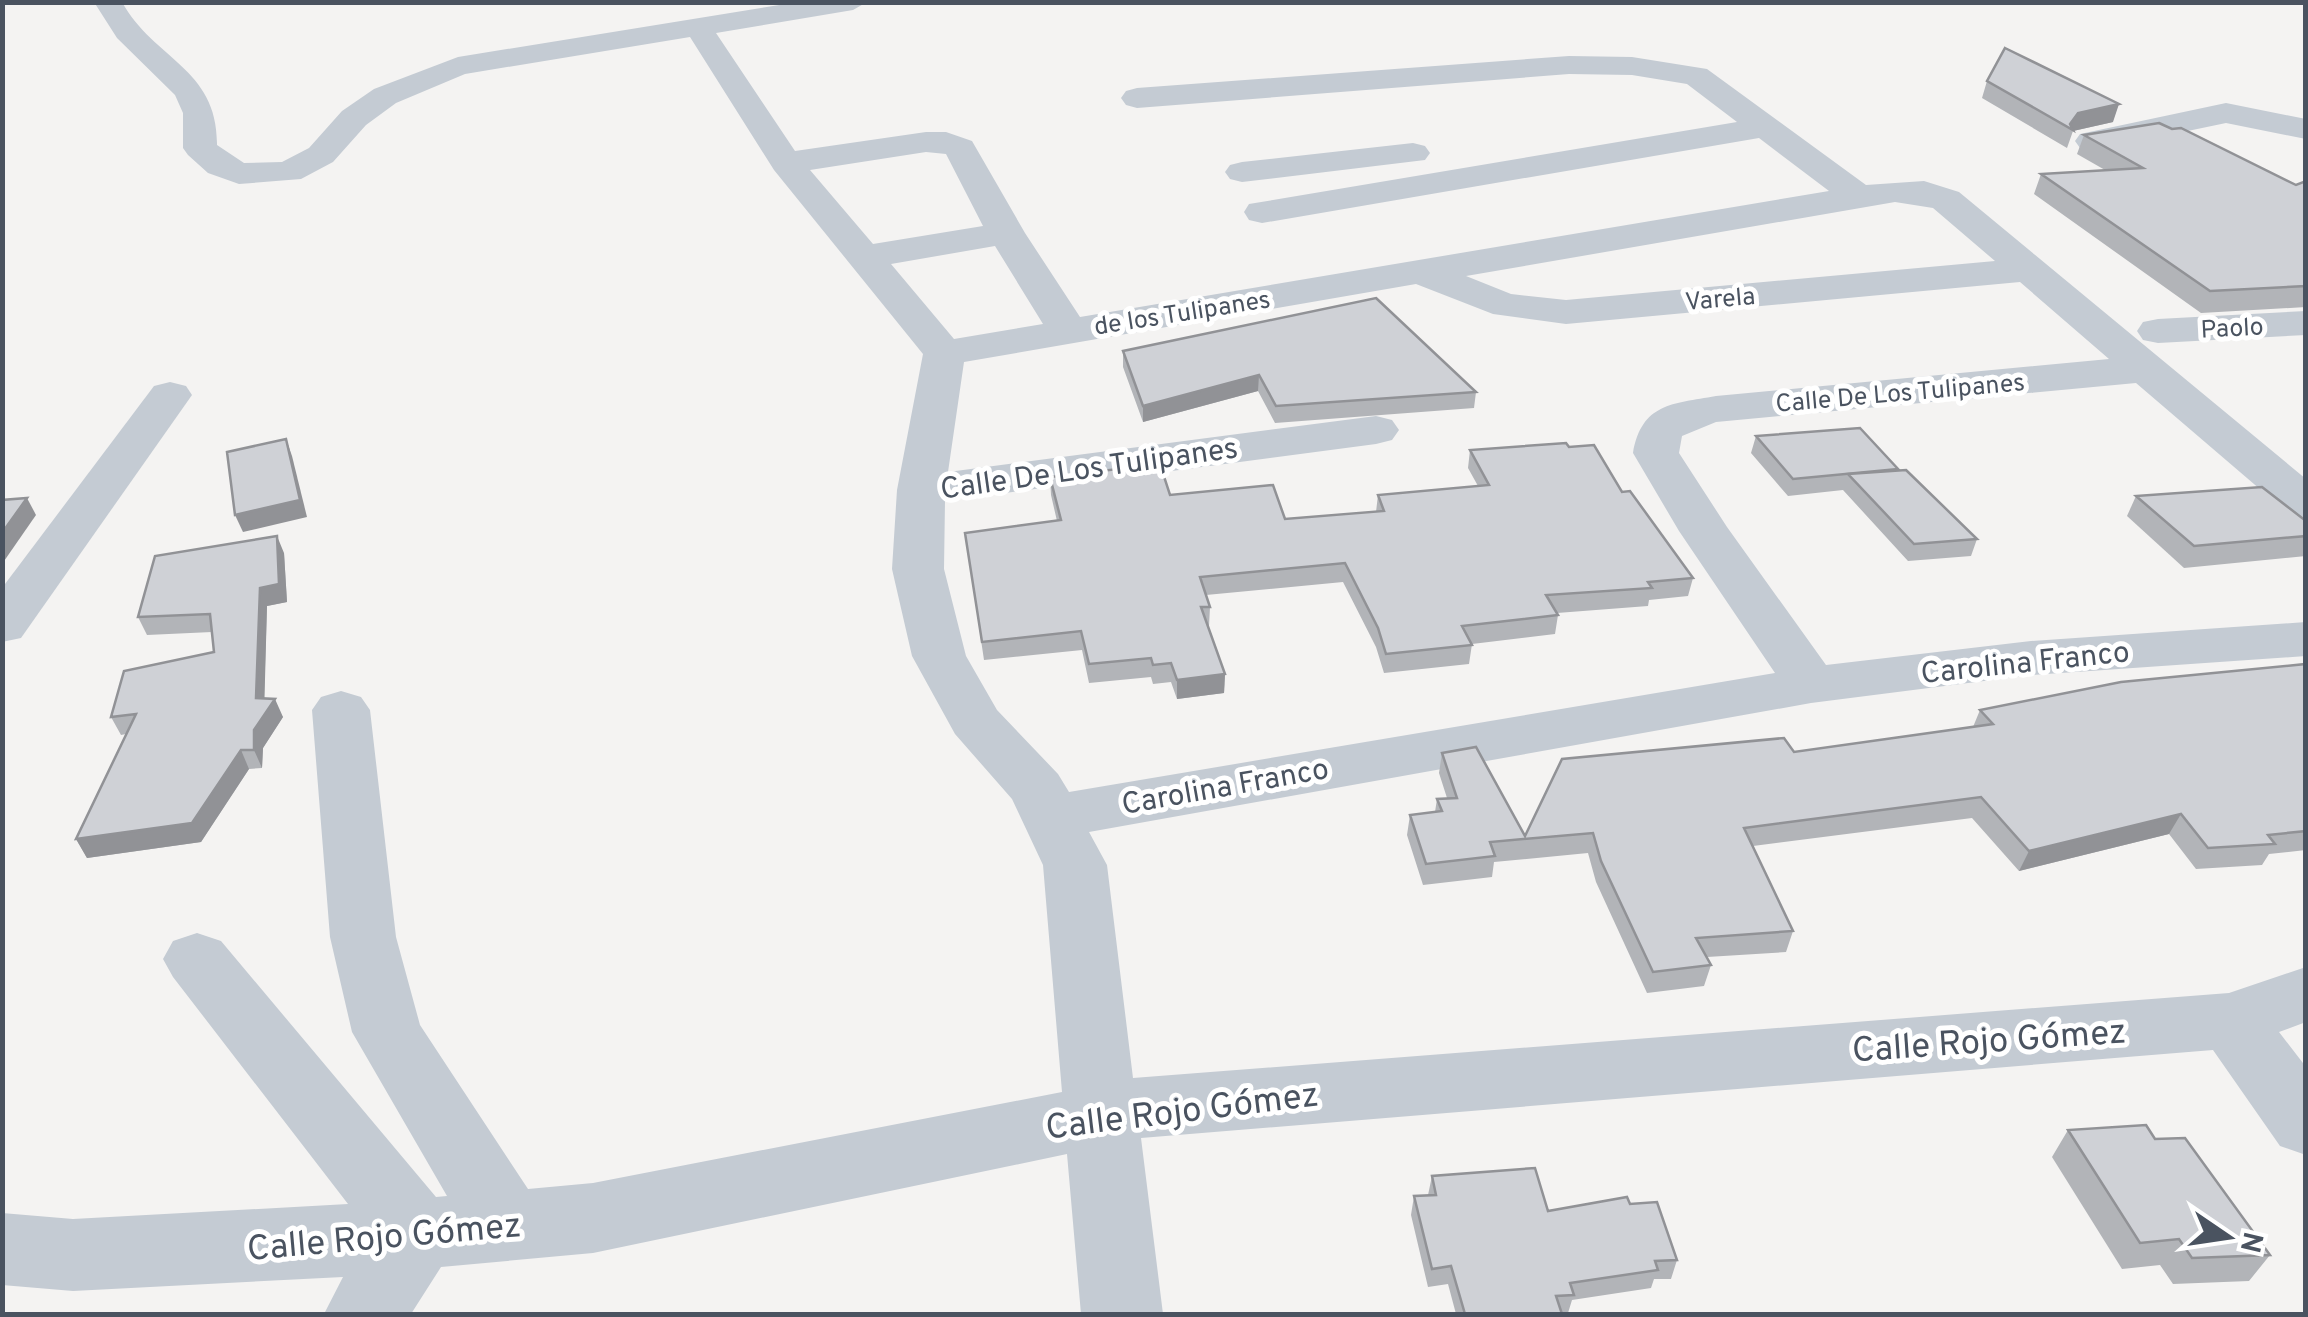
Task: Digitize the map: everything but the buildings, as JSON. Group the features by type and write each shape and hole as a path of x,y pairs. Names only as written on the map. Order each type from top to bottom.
{"street":[{"path":"108,2 150,56 173,71 199,110 200,148 220,166 239,174 289,172 309,164 354,118 385,96 416,80 458,66 854,2"},
{"path":"697,26 786,163 944,354 921,490 918,570 939,656 975,721 1037,789 1075,864 1122,1314"},
{"path":"1137,98 1568,65 1632,66 1696,76 1859,197"},
{"path":"2084,142 2226,114 2306,130"},
{"path":"1262,212 1762,128"},
{"path":"786,163 946,142 960,148 1006,233 1068,331"},
{"path":"1242,172 1468,148 1607,154"},
{"path":"1362,157 1391,190"},
{"path":"1421,274 1859,197 1908,190 1936,195 2025,270 2150,350 2306,504"},
{"path":"863,257 1006,233"},
{"name":"Varela","path":"1421,274 1490,301 1526,310 1566,312 2025,270"},
{"name":"de los Tulipanes","path":"944,354 1421,274"},
{"name":"Paolo","path":"2150,350 2306,323"},
{"name":"Calle De Los Tulipanes","path":"1811,685 1704,531 1656,453 1660,429 1686,415 1716,410 2150,350"},
{"path":"2,626 170,396"},
{"name":"Calle De Los Tulipanes","path":"921,490 1376,430"},
{"name":"Carolina Franco","path":"1051,817 1811,685 2031,658 2306,639"},
{"path":"341,710 364,937 388,1032 508,1226"},
{"path":"197,960 418,1234 365,1314"},
{"name":"Calle Rojo Gómez","path":"2,1249 73,1255 296,1246 593,1218 1148,1106 2231,1021 2306,994"},
{"path":"2231,1021 2306,1124"}]}
